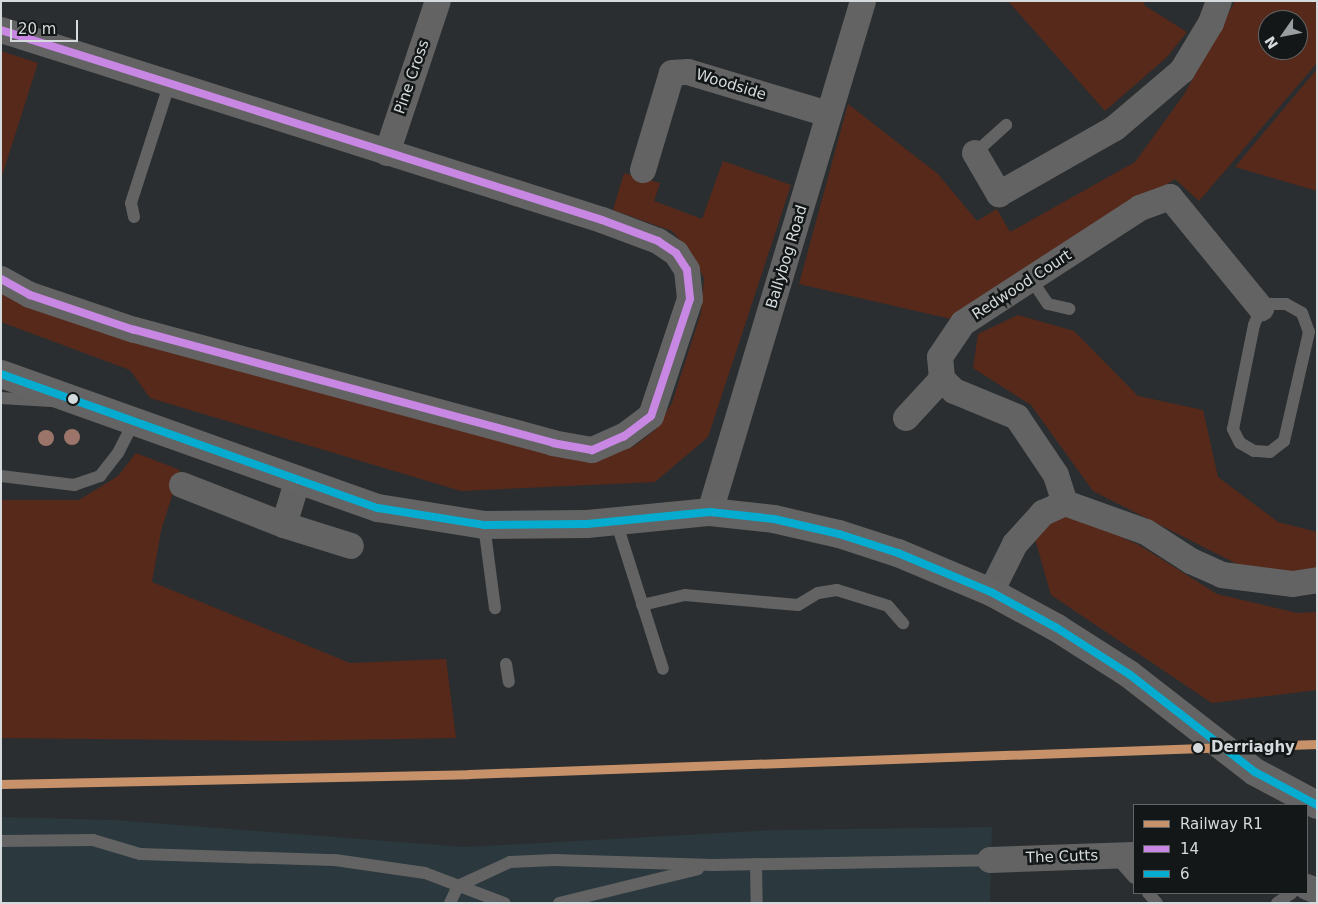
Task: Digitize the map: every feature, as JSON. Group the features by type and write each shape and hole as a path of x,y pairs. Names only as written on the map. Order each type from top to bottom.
{"main road":[{"path":"1,374 378,508 484,525 616,521 710,512 774,519 839,534 933,565 991,592 1129,674 1255,772 1317,805"}],"street":[{"name":"Pine Cross","path":"386,153 438,1"},
{"name":"Ballybog Road","path":"710,512 863,1"},
{"path":"975,153 999,194 1116,128 1182,71 1211,23 1218,1"},
{"path":"1,30 602,220 658,241 676,253 687,270 690,299 650,416 624,436 592,450 554,443 134,330 30,295 1,279"},
{"name":"Woodside","path":"643,170 672,73 688,72 828,114"},
{"name":"Redwood Court","path":"942,379 940,356 963,323 1140,208 1170,197 1261,308"},
{"path":"906,418 942,379 954,391 1017,417 1056,475 1064,503"},
{"path":"284,525 298,480"},
{"path":"182,485 284,525 351,546"},
{"path":"991,592 1015,544 1043,513 1064,503 1146,532 1191,561 1222,575 1293,584 1317,580"},
{"name":"The Cutts","path":"990,860 1124,855"}],"lane":[{"path":"134,217 131,203 170,82"},
{"path":"975,153 1006,124"},
{"path":"1031,279 1048,304 1069,308"},
{"path":"1286,304 1302,313 1309,332 1284,441 1270,452 1254,451 1240,444 1233,429 1254,325 1261,308 1286,304"},
{"path":"1,398 78,401"},
{"path":"1,476 74,485 100,476 118,453 134,422"},
{"path":"616,521 663,670"},
{"path":"484,525 495,608"},
{"path":"642,604 685,595 798,605 818,593 837,590 888,606 903,623"},
{"path":"506,664 509,682"},
{"path":"1,841 93,840 140,854 335,860 425,873 504,903"},
{"path":"1124,855 1133,876"},
{"path":"450,903 458,886 510,862 554,860 713,865 990,860"},
{"path":"756,864 757,903"},
{"path":"559,903 713,865"},
{"path":"1277,903 1290,894"}],"shaded area":[{"path":"1008,1 1145,1 1144,5 1187,32 1167,57 1105,111"},
{"path":"1235,1 1317,1 1317,63 1199,201 1175,179 951,319 799,284 848,104 938,174 977,221 997,209 1010,232 1135,162 1185,93"},
{"path":"1,51 38,63 1,179"},
{"path":"1317,69 1317,191 1235,167"},
{"path":"723,161 791,185 708,437 655,482 461,491 150,398 130,370 1,322 1,293 599,454 633,447 654,431 672,403 701,313 704,278 690,251 672,231 613,210 624,173 660,183 654,201 702,219"},
{"path":"1018,315 1074,331 1138,396 1203,410 1218,477 1278,522 1317,532 1317,592 1292,592 1093,491 1031,405 973,368 978,334"},
{"path":"136,453 180,470 161,531 152,582 350,663 446,659 456,738 286,741 1,738 1,500 79,500 118,476"},
{"path":"1067,513 1139,545 1217,594 1297,613 1317,612 1317,690 1212,703 1051,595 1035,539 1055,516"},
{"path":"1,817 114,820 465,847 773,830 992,827 990,903 1,903"}],"rail line":[{"name":"R1","path":"1,784 469,774 1317,744"}],"transit line":[{"name":"14","path":"1,30 602,220 658,241 676,253 687,270 690,299 651,416 624,436 592,450 554,443 134,330 30,295 1,279"},
{"name":"6","path":"1,374 378,508 484,525 587,524 710,512 774,519 839,534 898,553 991,592 1057,628 1129,674 1255,772 1317,805"}],"place":[{"name":"Derriaghy","path":"1198,748"}]}
